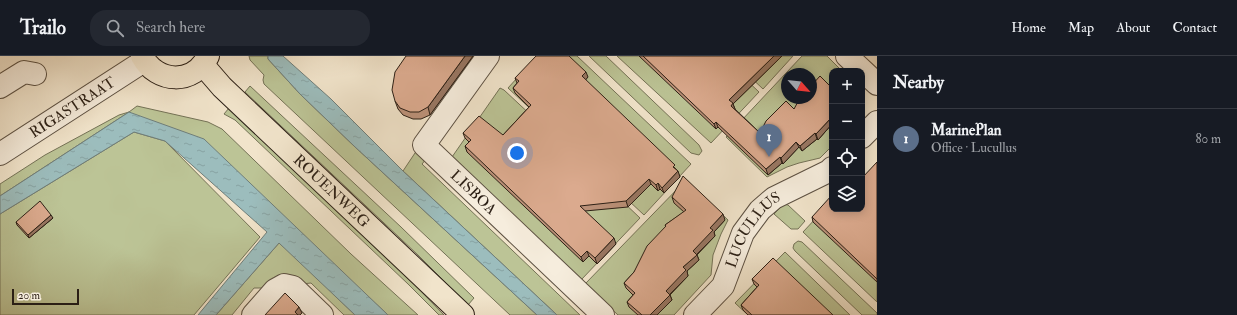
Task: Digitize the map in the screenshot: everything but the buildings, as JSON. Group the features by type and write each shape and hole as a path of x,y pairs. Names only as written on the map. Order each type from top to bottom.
{"main road":[{"path":"143,58 153,70 173,78 194,72 206,61"},
{"name":"ROUENWEG","path":"206,61 222,87 463,315"}],"street":[{"name":"LISBOA","path":"488,56 424,146 603,315"},
{"path":"847,56 877,84"},
{"name":"RIGASTRAAT","path":"3,148 143,58"},
{"path":"0,87 24,72 35,74"},
{"path":"865,134 877,122"},
{"name":"LUCULLUS","path":"695,315 723,286 743,233 760,210 774,198 829,171"},
{"path":"253,315 275,290 284,285 292,287 322,315"}],"green space":[{"path":"249,56 268,56 268,59 300,94 354,146 537,315 510,315 264,84 264,75 250,60"},
{"path":"537,56 577,56 691,164 644,215 566,142 563,145 640,218 581,280 452,157 500,88 549,132 552,129 508,88"},
{"path":"589,56 606,56 699,145 702,151 699,155 691,153"},
{"path":"617,56 721,56 759,92 711,143"},
{"path":"728,56 793,56 763,89"},
{"path":"802,56 827,56 839,68 829,68 829,149 820,158 787,167 767,177 726,137 781,78 781,104 817,104 817,68 791,68"},
{"path":"250,86 401,227 474,298 468,305 418,255 245,92"},
{"path":"137,106 208,122 222,129 351,254 418,315 388,315 363,292 129,112"},
{"path":"229,108 414,284 444,315 439,315 235,120 224,114"},
{"path":"129,112 0,196 0,184 45,155 119,115"},
{"path":"134,132 165,141 260,237 194,315 0,315 0,214"},
{"path":"417,150 427,158 422,164 580,315 557,315 403,171"},
{"path":"686,180 728,220 713,255 711,275 674,315 618,315 585,284"},
{"path":"784,204 788,205 805,221 798,229 791,229 774,214"},
{"path":"829,204 829,212 865,212 865,208 877,205 877,302 803,232"},
{"path":"798,241 802,242 877,313 877,315 862,315 795,251 793,248 794,244"},
{"path":"279,243 355,315 344,315 311,283 254,288 232,315 216,315"},
{"path":"785,252 850,315 748,315 735,303"}],"water":[{"path":"268,56 283,56 331,99 403,171 557,315 537,315 354,146 300,94 268,59"},
{"path":"129,112 204,139 388,315 355,315 279,243 216,315 198,315 267,232 165,141 134,132 0,214 0,196"}],"place":[{"name":"MarinePlan","path":"769,157"}]}
